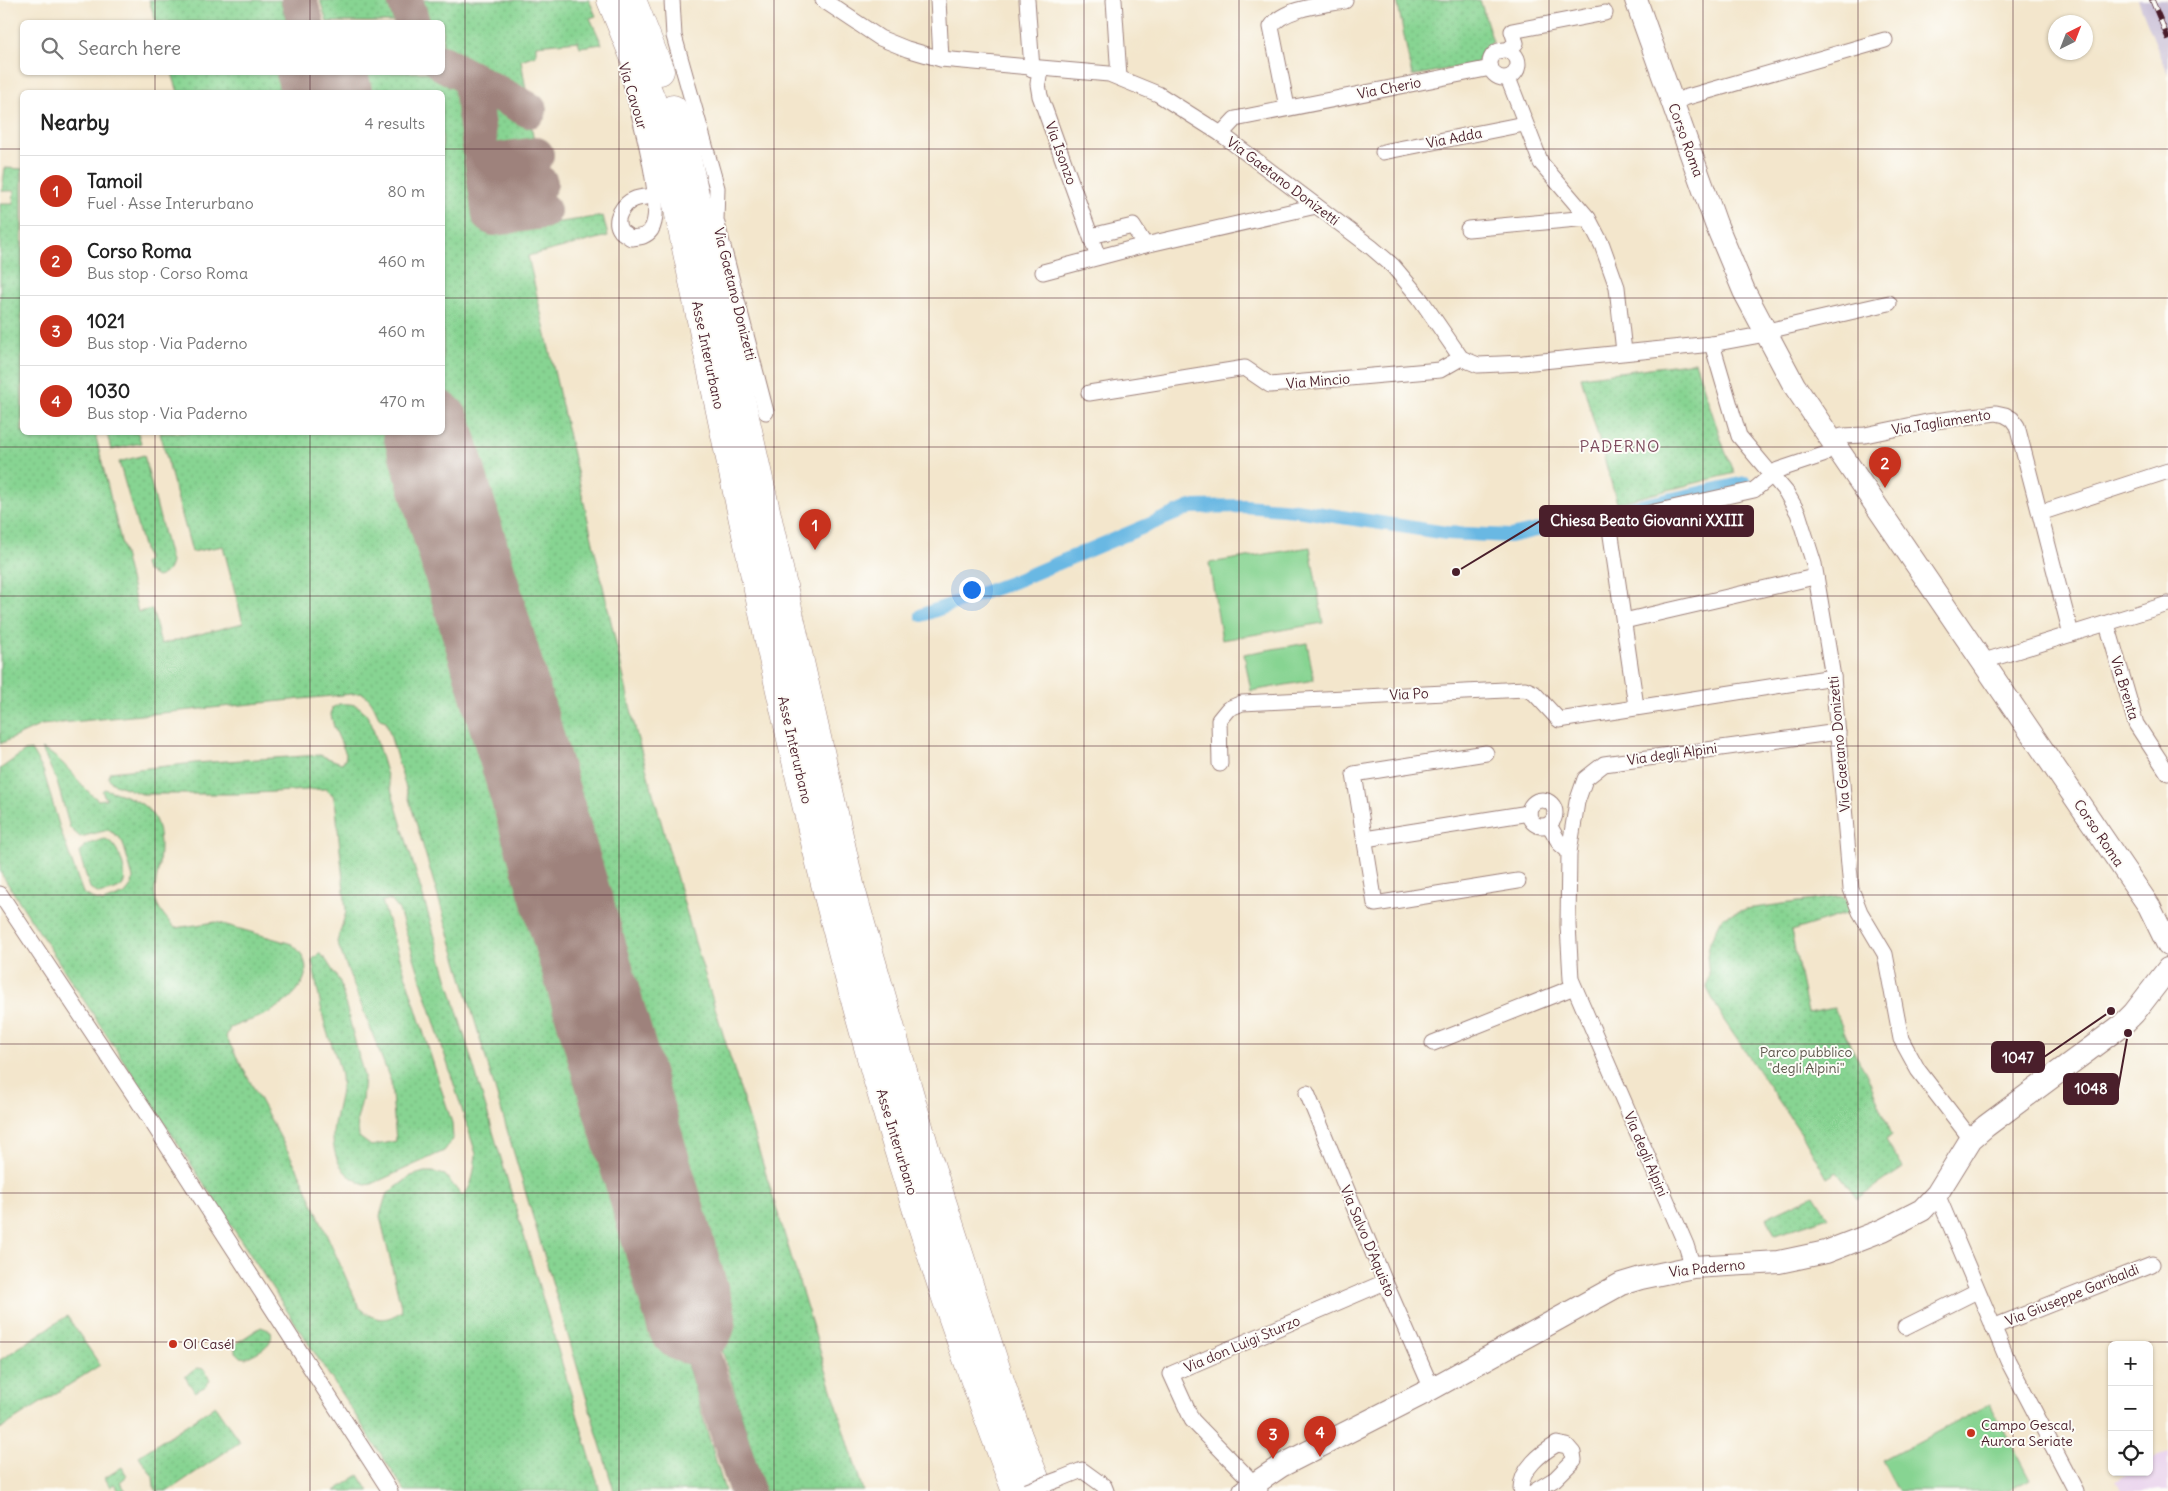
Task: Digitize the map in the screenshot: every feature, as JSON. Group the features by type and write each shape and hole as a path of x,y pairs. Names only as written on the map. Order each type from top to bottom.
{"highway":[{"name":"Asse Interurbano","path":"611,0 652,101 667,157 759,593 828,896 859,1013 881,1091 943,1290 1016,1491"},
{"name":"Asse Interurbano","path":"632,0 654,52 685,150 851,889 927,1155 1015,1427 1050,1485"}],"street":[{"name":"Via Cavour","path":"598,0 628,72 648,146 654,196"},
{"name":"Via Gaetano Donizetti","path":"672,0 674,36 717,188 716,220 766,412"},
{"path":"938,0 942,59"},
{"name":"Via Isonzo","path":"1027,0 1040,96 1098,257"},
{"path":"1114,0 1119,77"},
{"name":"Corso Roma","path":"1636,0 1716,224 1744,291 1827,448 1981,662 2149,906 2168,945"},
{"path":"1287,107 1271,27 1276,19 1287,13 1345,1"},
{"name":"Via Gaetano Donizetti","path":"833,3 880,38 942,59 1036,69 1109,74 1158,94 1221,134 1393,266 1419,297 1461,358"},
{"path":"1508,50 1516,43 1512,31 1605,13"},
{"path":"1673,103 1684,98 1884,40"},
{"path":"1501,50 1508,50 1515,54 1518,60 1518,68 1515,74 1508,78 1501,78 1494,74 1490,60 1494,54 1501,50"},
{"name":"Via Cherio","path":"1221,134 1235,118 1491,68"},
{"path":"1508,78 1524,124 1541,163 1588,218 1602,246 1617,287 1624,352"},
{"name":"Via Adda","path":"1383,152 1524,124"},
{"path":"1043,272 1145,245 1316,206"},
{"path":"1468,229 1588,218"},
{"path":"1091,236 1133,226 1145,245"},
{"path":"1461,358 1478,365 1495,366 1712,344 1766,334 1776,329 1889,302"},
{"name":"Via Gaetano Donizetti","path":"1712,344 1740,436 1786,492 1798,513 1816,578 1833,676 1851,888 1860,912 1885,954 1901,1039 1918,1070 1971,1139"},
{"name":"Via Mincio","path":"1089,393 1245,368 1270,385 1440,370 1461,358"},
{"name":"Via Tagliamento","path":"1624,621 1609,522 1754,490 1778,470 1827,448 1842,436 1865,435 1927,422 1996,413 2012,419 2017,426 2072,634"},
{"path":"2040,513 2168,471"},
{"path":"1636,706 1624,621 1816,578"},
{"path":"1981,662 2168,604"},
{"name":"Via Brenta","path":"2107,624 2136,724 2168,773"},
{"name":"Via Po","path":"1220,764 1220,720 1228,709 1242,703 1525,689 1534,693 1559,720 1636,706 1833,676"},
{"name":"Via degli Alpini","path":"1693,1267 1686,1246 1570,979 1568,925 1569,852 1578,802 1585,779 1604,764 1838,732"},
{"path":"1486,752 1354,774 1375,904 1518,881"},
{"path":"1546,800 1552,804 1556,811 1555,819 1550,825 1542,827 1535,825 1530,820 1528,813 1531,805 1538,801 1546,800"},
{"path":"1365,839 1528,813"},
{"path":"1550,825 1560,844 1569,852"},
{"path":"0,894 153,1124 390,1491"},
{"name":"Corso Roma","path":"2149,906 2168,924"},
{"path":"2168,958 2168,968"},
{"name":"Via Paderno","path":"1253,1488 1281,1466 1432,1389 1621,1284 1693,1267 1780,1262 1826,1252 1883,1230 1922,1210 1937,1194 1971,1139 2108,1037 2134,1013 2168,968"},
{"path":"1433,1043 1574,987"},
{"name":"Via Paderno","path":"2134,1013 2168,992"},
{"name":"Via Salvo D'Aquisto","path":"1307,1093 1385,1282 1432,1389"},
{"name":"Via Giuseppe Garibaldi","path":"1937,1194 1977,1291 2011,1366 2076,1491"},
{"name":"Via Giuseppe Garibaldi","path":"1993,1327 2152,1264"},
{"name":"Via don Luigi Sturzo","path":"1253,1488 1192,1420 1172,1374 1385,1282"},
{"path":"1905,1327 1977,1291"},
{"path":"1027,1491 1050,1485 1082,1470 1104,1486 1106,1491"}],"shaded area":[{"path":"2138,0 2167,0 2168,74"},
{"path":"2168,1451 2168,1491 2121,1491 2115,1481 2123,1476 2153,1476 2153,1459"}],"green space":[{"path":"149,0 280,0 286,20 155,20"},
{"path":"320,0 396,0 401,17 401,20 326,20"},
{"path":"413,0 589,0 596,16 590,18 602,44 580,47 578,41 536,45 536,55 521,60 528,101 445,57 445,20 419,20"},
{"path":"1397,0 1480,0 1493,42 1482,50 1478,63 1412,76"},
{"path":"445,73 463,83 484,227 544,218 546,224 603,216 608,236 528,256 637,736 694,939 863,1491 764,1491 445,419 445,90 346,90 343,78 344,75 445,75"},
{"path":"173,75 303,75 307,90 177,90"},
{"path":"479,91 530,118 535,148 498,153 487,145"},
{"path":"537,162 539,176 501,181 491,174 490,169"},
{"path":"5,168 20,169 20,435 95,435 138,612 152,609 161,644 243,623 223,546 192,552 161,435 410,435 725,1491 614,1491 386,721 380,719 369,698 362,693 41,725 0,744 0,204 13,204 14,191 2,191"},
{"path":"541,190 543,204 504,208 496,202 495,196"},
{"path":"1695,362 1725,451 1735,473 1617,503 1581,377"},
{"path":"107,435 139,435 141,443 111,450"},
{"path":"144,455 171,562 166,572 157,577 146,570 144,564 147,560 119,462"},
{"path":"1310,547 1323,623 1222,640 1209,563"},
{"path":"1307,643 1314,680 1251,691 1244,654"},
{"path":"339,704 355,705 364,712 371,722 600,1491 405,1491 0,872 0,769 25,751 31,750 43,770 61,832 83,893 103,902 125,894 132,885 133,878 123,843 119,837 108,830 80,837 70,828 57,782 42,749 58,759 98,800 106,799 102,791 104,789 133,799 151,813 159,833 160,848 156,901 175,928 216,922 292,944 301,954 305,964 305,974 295,993 266,1014 230,1028 226,1037 299,1172 359,1307 375,1318 385,1319 396,1315 402,1311 380,1216 386,1195 411,1176 424,1172 433,1172 445,1175 462,1196 469,1188 471,1182 476,1154 399,910 391,900 382,901 452,1123 453,1139 444,1151 372,1184 365,1185 351,1177 344,1170 338,1162 333,1145 341,1076 325,1025 312,960 319,953 326,960 340,982 364,1077 362,1100 357,1120 359,1137 371,1146 396,1141 391,1082 337,942 346,912 336,808 333,795 325,789 239,794 142,794 112,783 108,777 110,772 195,763 320,755 341,763 345,760 346,754 334,727 331,715 332,708"},
{"path":"104,839 109,841 118,852 125,875 122,886 99,894 90,888 79,853 85,845"},
{"name":"Parco pubblico \"degli Alpini\"","path":"1843,896 1855,911 1791,931 1808,1013 1834,1008 1851,1047 1866,1073 1892,1135 1886,1140 1903,1168 1857,1199 1837,1172 1827,1178 1803,1136 1723,1019 1707,988 1709,975 1707,956 1710,942 1723,917 1746,909"},
{"path":"1814,1195 1828,1217 1775,1235 1767,1217"},
{"path":"67,1316 100,1365 0,1429 0,1360"},
{"path":"261,1327 271,1331 272,1336 268,1345 246,1358 240,1357 235,1352 235,1344"},
{"path":"197,1368 205,1369 210,1380 206,1386 195,1392 185,1377"},
{"name":"Campo Gescal, Aurora Seriate","path":"1990,1404 2030,1479 2008,1491 1898,1491 1882,1461"},
{"path":"215,1406 240,1442 168,1491 157,1491 154,1487 153,1477 139,1456"},
{"path":"122,1467 127,1476 120,1482 126,1491 119,1491 114,1484 110,1487 105,1478"},
{"path":"359,1475 369,1491 335,1491"}],"waterway":[{"path":"1590,517 1745,483"},
{"path":"922,615 1013,582 1191,507 1244,506 1296,510 1446,533 1510,536 1565,524"}],"taxiway":[{"path":"299,0 305,20"},
{"path":"405,0 411,20"},
{"path":"445,65 529,110"},
{"path":"470,78 490,216 494,218 543,211"},
{"path":"482,160 487,162 536,155"},
{"path":"486,187 490,190 540,183"},
{"path":"691,1319 747,1491"}],"runway":[{"path":"322,75 326,90"},
{"path":"429,435 691,1319"}],"railway":[{"path":"2152,0 2168,38"}],"place":[{"name":"Corso Roma","path":"1885,488"},
{"name":"Tamoil","path":"815,550"},
{"name":"Chiesa Beato Giovanni XXIII","path":"1456,572"},
{"name":"1047","path":"2111,1011"},
{"name":"1048","path":"2128,1033"},
{"name":"Ol Casél","path":"173,1344"},
{"name":"Campo Gescal, Aurora Seriate","path":"1971,1433"},
{"name":"1030","path":"1320,1457"},
{"name":"1021","path":"1273,1459"}],"district":[{"name":"PADERNO","path":"1620,446"}]}
